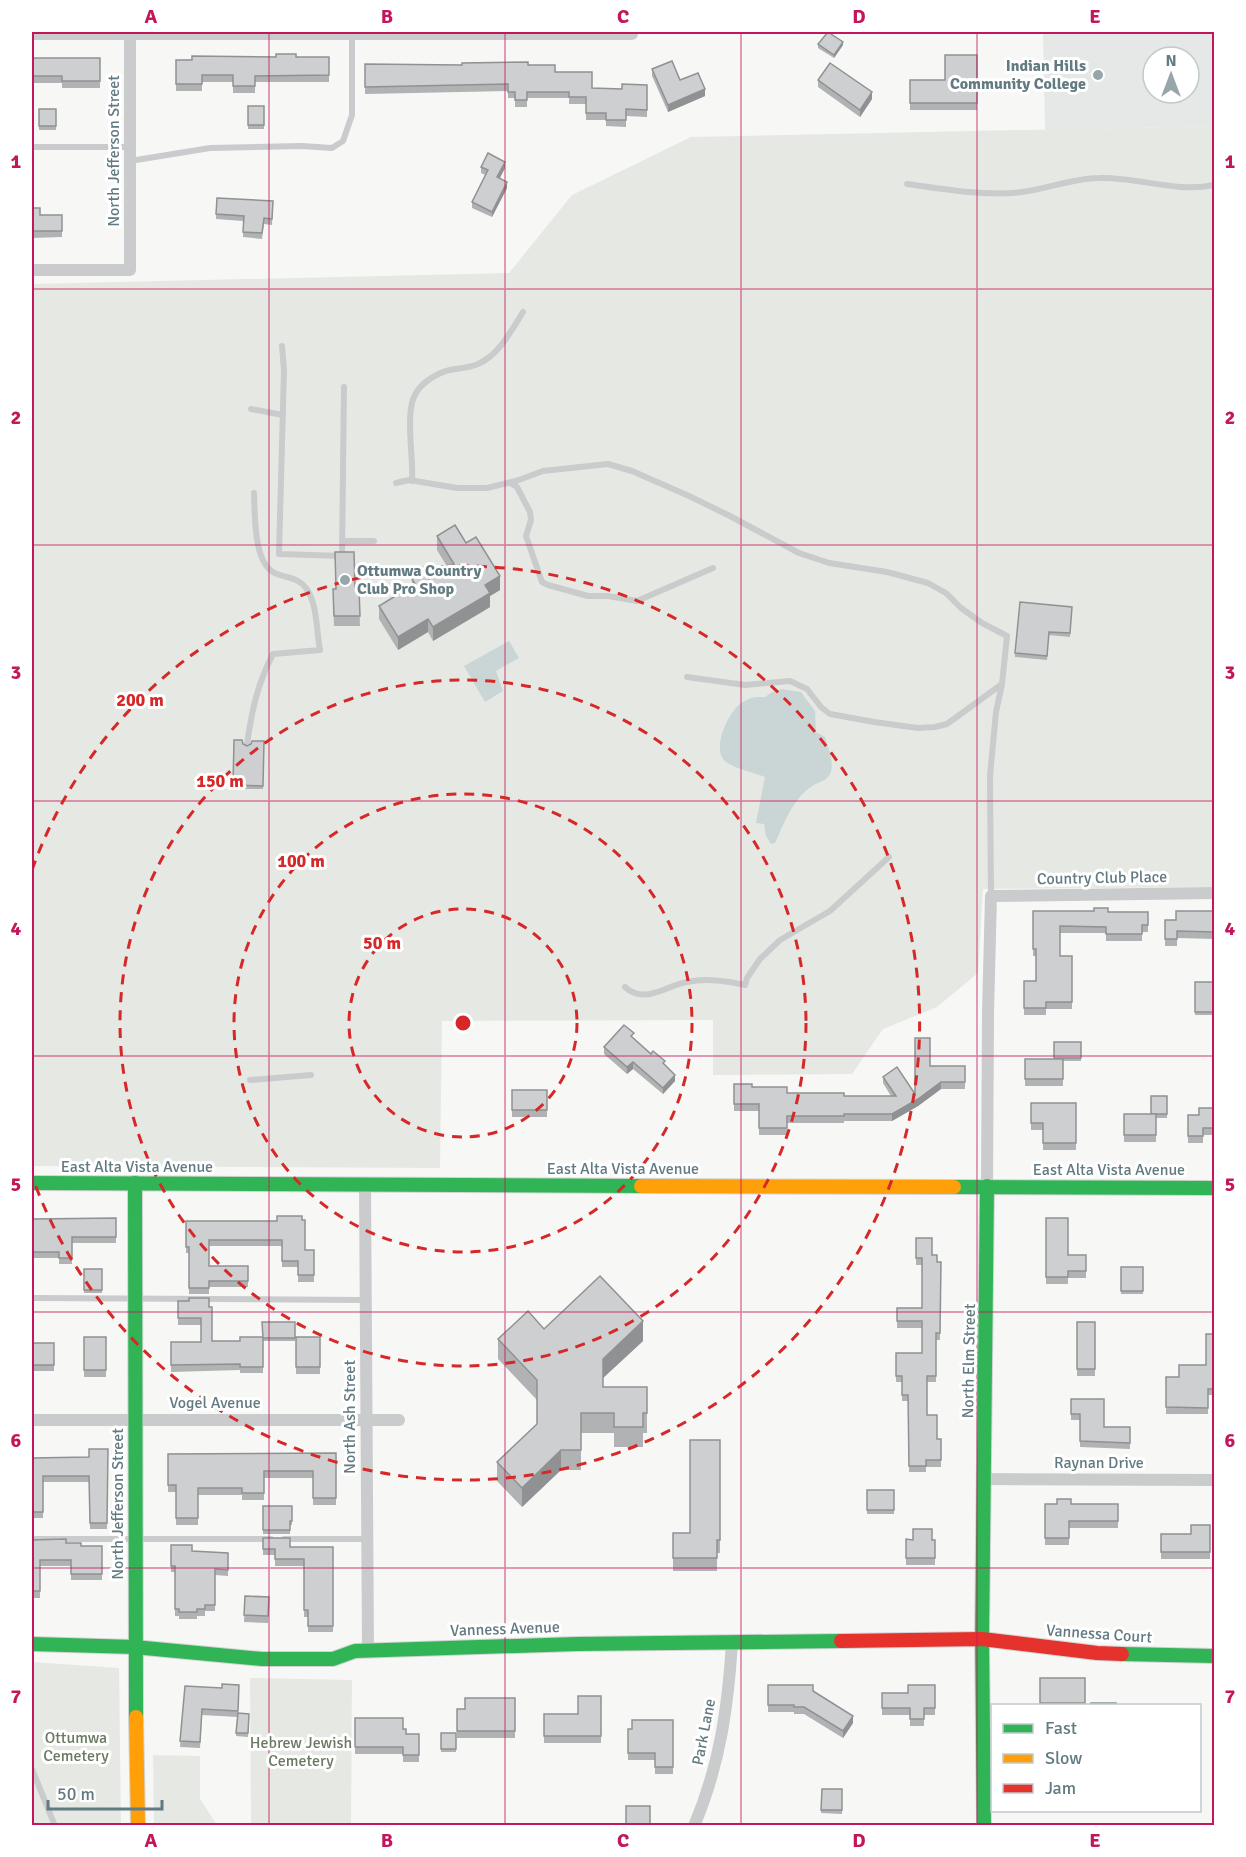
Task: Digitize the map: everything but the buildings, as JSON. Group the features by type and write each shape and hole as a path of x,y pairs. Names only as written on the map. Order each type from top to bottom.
{"street":[{"name":"North Jefferson Street","path":"32,270 130,270 130,33"},
{"path":"32,34 632,34"},
{"name":"Country Club Place","path":"991,896 1215,893"},
{"name":"North Elm Street","path":"984,1826 983,1479 991,896"},
{"name":"East Alta Vista Avenue","path":"32,1183 1215,1188"},
{"name":"North Jefferson Street","path":"135,1183 134,1647 138,1826"},
{"name":"North Ash Street","path":"365,1184 368,1650"},
{"name":"Vogel Avenue","path":"32,1420 399,1420"},
{"name":"Raynan Drive","path":"983,1479 1215,1480"},
{"name":"Vanness Avenue","path":"32,1644 134,1647 278,1659 333,1659 355,1651 368,1650 577,1644 982,1639"},
{"name":"Vannessa Court","path":"982,1639 1096,1653 1215,1656"},
{"name":"Park Lane","path":"694,1826 705,1800 721,1746 728,1700 732,1642"}],"lane":[{"path":"130,161 210,148 302,146 332,148 343,141 352,115 352,33"},
{"path":"32,147 130,147"},
{"path":"907,184 971,192 1013,193 1043,189 1077,180 1099,178 1198,188 1215,185"},
{"path":"412,481 412,405 416,392 428,380 447,370 477,365 486,359 503,343 523,312"},
{"path":"282,346 283,414 279,554 342,556 344,387"},
{"path":"251,409 283,414"},
{"path":"396,483 412,481 457,488 487,488 543,471 608,464 632,471 728,514 799,553 829,563 887,572 928,583 946,593 975,618 1007,636 990,776 991,896"},
{"path":"509,483 517,487 530,512 531,520 526,536 542,582 548,585 588,596 608,596 637,601 713,568"},
{"path":"247,744 254,699 273,654 320,650 315,611 306,587 294,578 274,573 263,562 258,544 254,494"},
{"path":"342,541 374,541"},
{"path":"687,677 745,685 790,681 807,689 821,707 830,714 918,728 947,724 1002,684"},
{"path":"625,987 631,992 645,996 686,982 725,981 745,985 760,959 780,940 830,911 889,857"},
{"path":"250,1080 311,1075"},
{"path":"32,1298 366,1300"},
{"path":"32,1539 368,1539"},
{"path":"32,1769 56,1826"}],"shaded area":[{"name":"Indian Hills Community College","path":"1043,32 1214,32 1214,126 1045,130"},
{"path":"509,641 519,658 496,671 503,691 485,702 464,666"},
{"path":"782,689 801,692 815,711 816,732 825,737 832,765 828,777 804,792 789,813 775,843 771,844 766,836 764,824 756,823 765,777 726,762 720,753 720,745 724,728 738,706 748,699 765,697"}],"green space":[{"path":"1214,126 1214,887 983,889 978,973 937,1007 883,1029 852,1074 713,1075 713,1020 442,1021 440,1168 32,1166 32,284 509,273 572,195 691,137"},
{"name":"Ottumwa Cemetery","path":"32,1662 119,1668 121,1825 32,1825"},
{"name":"Hebrew Jewish Cemetery","path":"250,1678 352,1680 351,1825 251,1825"},
{"path":"153,1755 200,1756 200,1799 217,1825 154,1825"}],"traffic: fast":[{"path":"32,1183 641,1186"},
{"path":"135,1183 136,1717"},
{"path":"984,1826 982,1639 987,1186"},
{"path":"954,1187 1214,1188"},
{"path":"32,1644 134,1647 262,1659 333,1659 355,1651 577,1644 841,1641"},
{"path":"1122,1654 1214,1656"}],"traffic: slow":[{"path":"641,1186 954,1187"},
{"path":"136,1717 138,1826"}],"traffic: jam":[{"path":"841,1641 982,1639 1122,1654"}],"place":[{"name":"Indian Hills Community College","path":"1098,75"},
{"name":"Ottumwa Country Club Pro Shop","path":"345,580"}]}
